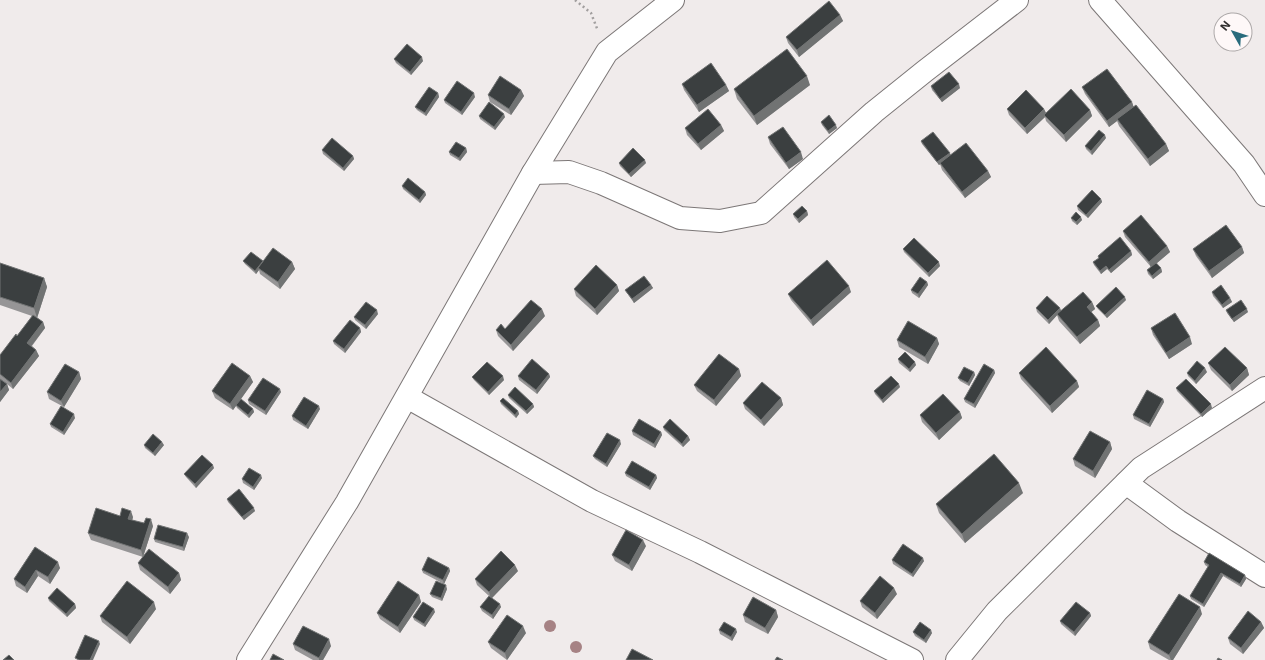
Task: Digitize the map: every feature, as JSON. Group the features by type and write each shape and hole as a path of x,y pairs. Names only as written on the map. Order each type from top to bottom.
{"street":[{"path":"248,660 347,502 533,172 607,52 673,0"},
{"path":"533,172 569,172 601,183 680,218 720,221 761,213 874,112 1017,0"},
{"path":"1100,0 1244,164 1265,195"},
{"path":"957,660 997,611 1141,468 1265,388"},
{"path":"407,397 592,501 700,552 912,660"},
{"path":"1126,483 1178,521 1265,576"}],"path":[{"path":"575,0 591,12 607,52"}],"building":[{"path":"829,1 840,15 797,50 786,37"},
{"path":"407,44 422,57 410,72 394,59"},
{"path":"787,49 807,76 754,116 734,89"},
{"path":"711,63 726,85 697,105 682,84"},
{"path":"1107,69 1132,102 1107,121 1082,87"},
{"path":"949,72 959,84 940,99 931,86"},
{"path":"500,76 521,90 509,109 488,95"},
{"path":"457,81 474,93 461,112 444,100"},
{"path":"429,87 438,93 425,113 415,107"},
{"path":"1071,89 1090,110 1064,135 1044,115"},
{"path":"1026,90 1044,109 1025,128 1007,109"},
{"path":"489,102 504,114 494,127 479,116"},
{"path":"1136,105 1166,144 1148,159 1117,119"},
{"path":"708,109 721,125 698,144 685,128"},
{"path":"829,115 836,125 828,131 821,122"},
{"path":"783,127 801,152 786,163 768,137"},
{"path":"1099,130 1105,135 1091,151 1085,146"},
{"path":"933,132 950,153 937,162 921,141"},
{"path":"332,138 353,156 343,168 322,150"},
{"path":"456,142 466,148 459,158 449,152"},
{"path":"966,143 988,171 962,192 940,163"},
{"path":"633,148 645,160 629,174 619,163"},
{"path":"408,178 425,192 419,200 402,186"},
{"path":"1092,190 1101,199 1086,215 1077,206"},
{"path":"802,206 807,211 798,219 793,214"},
{"path":"1076,212 1081,217 1076,222 1071,218"},
{"path":"1141,215 1167,246 1149,262 1123,231"},
{"path":"1226,225 1242,247 1209,271 1193,249"},
{"path":"1120,237 1131,251 1109,270 1106,266 1100,271 1093,262"},
{"path":"914,238 939,262 928,273 903,249"},
{"path":"273,248 292,262 278,282 258,268"},
{"path":"251,252 263,261 255,271 243,261"},
{"path":"827,260 849,286 811,320 788,294"},
{"path":"0,263 44,278 34,308 0,297"},
{"path":"1156,263 1161,268 1152,276 1147,270"},
{"path":"596,265 617,285 595,309 574,289"},
{"path":"644,276 651,285 632,299 625,290"},
{"path":"920,277 927,282 918,294 911,290"},
{"path":"1221,285 1230,298 1222,305 1212,292"},
{"path":"1116,287 1125,297 1105,315 1096,306"},
{"path":"1083,292 1092,302 1087,307 1098,320 1077,337 1057,314"},
{"path":"1047,296 1060,308 1048,320 1036,308"},
{"path":"531,300 542,309 511,345 496,330 501,324 505,329"},
{"path":"1241,300 1247,309 1232,319 1226,310"},
{"path":"366,302 377,310 365,325 354,317"},
{"path":"1175,313 1190,337 1166,353 1151,328"},
{"path":"33,315 43,322 27,343 36,350 11,383 0,374 0,355"},
{"path":"350,320 360,328 344,349 333,341"},
{"path":"908,321 937,338 925,357 897,340"},
{"path":"1046,347 1077,381 1050,406 1019,373"},
{"path":"1225,347 1247,368 1230,385 1208,363"},
{"path":"905,352 915,362 909,369 898,359"},
{"path":"719,354 739,369 714,400 694,385"},
{"path":"532,359 549,374 536,390 518,376"},
{"path":"1197,361 1205,368 1195,381 1187,373"},
{"path":"487,362 503,376 488,392 472,377"},
{"path":"232,363 250,376 230,404 212,391"},
{"path":"65,364 79,372 61,401 47,392"},
{"path":"984,364 994,370 974,404 964,399"},
{"path":"964,367 974,372 968,383 958,378"},
{"path":"891,376 899,384 882,400 874,391"},
{"path":"263,378 280,389 265,411 248,400"},
{"path":"0,379 7,384 0,392"},
{"path":"1186,379 1211,404 1201,414 1176,388"},
{"path":"762,382 781,398 761,420 743,403"},
{"path":"515,387 533,404 526,411 508,395"},
{"path":"1147,390 1163,399 1149,424 1133,415"},
{"path":"943,394 960,412 936,433 920,415"},
{"path":"304,397 319,406 306,426 292,416"},
{"path":"503,398 518,411 515,415 500,401"},
{"path":"241,399 253,409 248,415 236,405"},
{"path":"61,406 74,414 63,432 50,424"},
{"path":"639,419 661,432 654,444 632,431"},
{"path":"670,419 688,436 682,444 663,427"},
{"path":"1090,431 1110,442 1093,471 1073,459"},
{"path":"607,433 620,440 606,464 593,456"},
{"path":"153,434 162,442 153,453 144,445"},
{"path":"994,454 1019,483 962,534 936,504"},
{"path":"202,455 213,465 195,484 184,474"},
{"path":"632,461 656,475 649,487 625,473"},
{"path":"249,468 261,475 253,487 242,479"},
{"path":"239,489 254,508 242,517 227,499"},
{"path":"96,508 120,516 122,508 131,511 128,519 144,523 146,518 151,519 141,550 88,533"},
{"path":"158,525 187,533 183,547 154,539"},
{"path":"626,530 643,540 629,565 612,555"},
{"path":"903,544 923,558 912,574 892,560"},
{"path":"35,547 58,562 48,577 36,570 25,587 14,579"},
{"path":"149,549 179,573 168,587 138,563"},
{"path":"501,551 515,565 489,592 475,579"},
{"path":"1209,553 1245,575 1240,584 1221,573 1203,604 1190,596 1209,565 1204,562"},
{"path":"428,557 449,568 443,580 422,570"},
{"path":"880,576 894,588 875,613 860,601"},
{"path":"127,581 154,602 127,637 100,616"},
{"path":"398,581 419,595 398,627 377,613"},
{"path":"436,581 446,585 441,598 430,594"},
{"path":"57,588 75,604 66,614 48,598"},
{"path":"1179,594 1200,607 1169,655 1148,642"},
{"path":"489,596 500,604 492,615 480,607"},
{"path":"753,597 776,610 765,628 743,615"},
{"path":"423,602 434,609 424,624 413,617"},
{"path":"1076,602 1090,613 1074,632 1060,621"},
{"path":"1248,611 1261,622 1241,648 1228,638"},
{"path":"507,615 523,626 505,653 488,642"},
{"path":"724,622 736,629 731,637 719,630"},
{"path":"920,622 931,630 924,640 913,632"},
{"path":"303,626 329,639 319,658 293,644"},
{"path":"85,635 99,641 90,660 79,660 75,658"},
{"path":"632,649 653,660 626,660"},
{"path":"273,654 284,660 270,660"},
{"path":"9,655 14,660 3,660"},
{"path":"777,657 783,660 775,660"}]}
